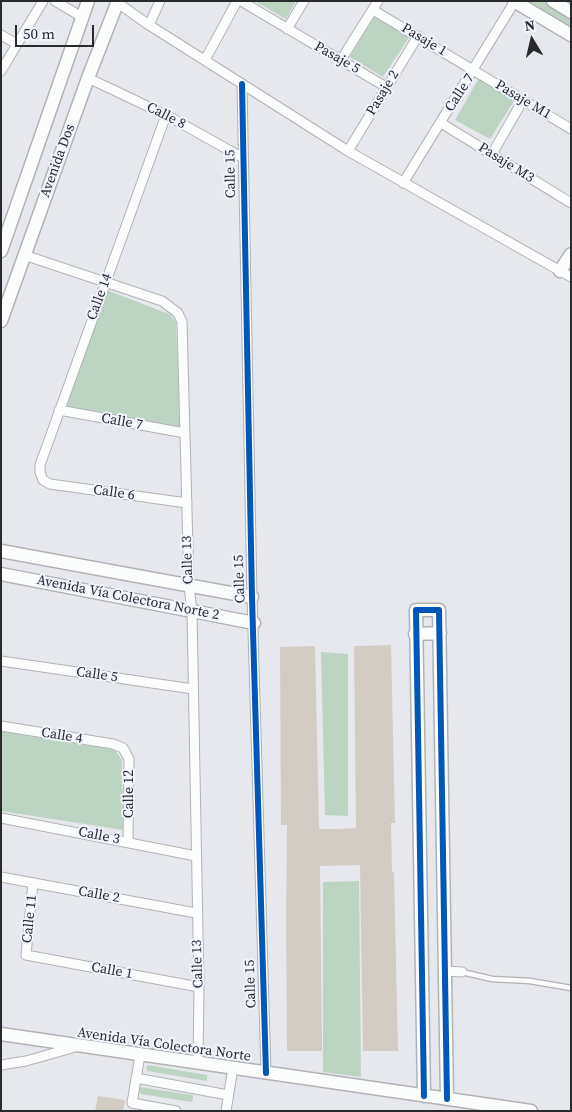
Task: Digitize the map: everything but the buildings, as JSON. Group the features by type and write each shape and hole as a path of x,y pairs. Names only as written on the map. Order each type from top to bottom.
{"street":[{"path":"1,71 43,1"},
{"path":"55,1 82,17"},
{"name":"Avenida Dos","path":"1,251 6,224 88,1"},
{"path":"149,25 160,1"},
{"path":"205,60 239,1"},
{"name":"Pasaje 5","path":"239,1 386,87"},
{"path":"288,29 304,1"},
{"path":"515,1 571,35"},
{"name":"Calle 7","path":"403,184 515,1"},
{"path":"553,1 571,12"},
{"path":"117,2 149,25 348,151 403,184 566,274 571,254"},
{"name":"Avenida Dos","path":"1,321 117,2"},
{"path":"341,60 375,5"},
{"name":"Pasaje 1","path":"375,5 418,36 474,70"},
{"path":"1,35 17,44"},
{"name":"Pasaje 2","path":"348,151 418,36"},
{"name":"Pasaje M1","path":"474,70 571,129"},
{"name":"Calle 8","path":"88,78 166,115 243,158"},
{"name":"Calle 15","path":"242,84 252,597 266,1073"},
{"path":"492,154 523,100"},
{"name":"Calle 14","path":"43,480 40,465 166,115"},
{"name":"Pasaje M3","path":"440,123 571,203"},
{"name":"Calle 13","path":"24,255 162,301 178,313 182,322 189,586 192,611 196,913 199,987 198,1063"},
{"name":"Calle 7","path":"59,410 185,433"},
{"name":"Calle 6","path":"43,480 50,484 187,503"},
{"name":"Avenida Vía Colectora Norte 2","path":"1,550 252,597"},
{"name":"Avenida Vía Colectora Norte 2","path":"1,574 254,623"},
{"path":"424,1096 415,634 416,610 439,610 447,1099"},
{"path":"415,634 440,633"},
{"name":"Calle 5","path":"1,660 193,689"},
{"name":"Calle 4","path":"1,726 113,744 123,748"},
{"name":"Calle 12","path":"123,748 129,759 128,842"},
{"name":"Calle 3","path":"1,818 196,856"},
{"name":"Calle 2","path":"1,877 196,913"},
{"name":"Calle 11","path":"26,955 34,883"},
{"name":"Calle 1","path":"26,955 199,987"},
{"path":"445,971 462,972"},
{"name":"Avenida Vía Colectora Norte","path":"1,1034 531,1111"},
{"path":"1,1065 35,1059 80,1046"},
{"path":"140,1055 132,1103 176,1111"},
{"path":"226,1111 233,1068"},
{"path":"136,1078 228,1095"}],"lane":[{"path":"462,972 492,979 530,981 571,988"}],"green space":[{"path":"254,1 296,1 286,19"},
{"path":"525,1 543,1 571,18 571,30"},
{"path":"375,15 410,36 383,77 350,57"},
{"path":"479,78 514,101 490,139 455,120"},
{"path":"109,291 169,314 176,321 180,426 175,428 69,408 65,400 104,293"},
{"path":"321,652 348,654 348,816 325,815"},
{"path":"1,731 115,750 122,760 123,830 1,811"},
{"path":"359,881 361,1077 323,1072 323,882"},
{"path":"148,1065 207,1075 207,1081 147,1071 146,1067"},
{"path":"139,1087 193,1095 193,1100 191,1102 141,1094 138,1091"}],"cycle path":[{"path":"242,84 252,597 266,1073"},
{"path":"424,1096 416,610 439,610 447,1099"}]}
